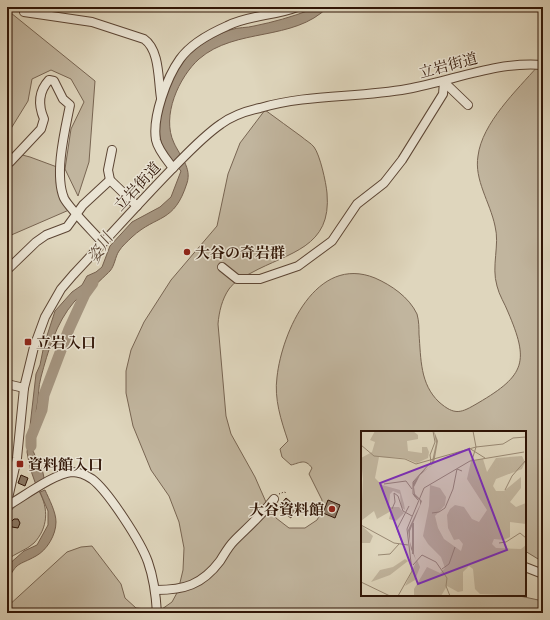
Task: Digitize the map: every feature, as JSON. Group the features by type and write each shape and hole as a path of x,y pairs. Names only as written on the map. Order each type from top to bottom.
{"street":[{"path":"173,168 156,140 156,115 161,99 180,59 207,36 228,25 281,13 297,7"},
{"path":"24,12 92,22 144,38 150,43 154,51 161,99"},
{"name":"立岩街道","path":"7,503 17,458 24,388 34,347 45,317 61,289 173,168 221,124 237,115 281,102 403,90 444,82 492,68 519,64 543,65"},
{"path":"10,162 41,128 44,120 40,110 40,97 44,86 49,80 54,81 63,98 70,105 61,157 64,198 103,243"},
{"path":"444,82 468,105"},
{"path":"222,267 237,279 260,279 298,266 332,241 357,204 384,183 402,160 443,94 444,82"},
{"path":"112,150 108,170 110,180 137,206"},
{"path":"7,270 36,242 46,235 66,227 77,213 110,180"},
{"path":"7,304 7,322"},
{"path":"7,384 24,388"},
{"path":"7,506 34,489 72,472 92,479 138,539 148,562 156,590 157,613"},
{"path":"156,590 174,590 191,585 203,579 212,571 233,543 262,514 274,499"},
{"path":"526,568 543,574"}],"shaded area":[{"path":"313,7 328,7 314,18 298,25 230,42 214,49 199,59 179,86 171,109 170,121 174,143 187,167 187,183 176,206 164,217 141,230 120,249 110,271 87,293 75,301 57,328 40,381 33,430 33,450 44,476 44,480 36,485 30,468 27,452 36,374 40,365 44,345 55,311 72,292 82,285 87,276 96,272 102,267 110,246 132,222 160,207 171,197 181,171 163,147 159,124 164,98 175,73 182,62 193,50 219,34 233,29 269,23 310,10"},
{"path":"7,8 11,13 95,81 89,162 78,196 65,169 71,129 84,102 71,79 51,70 32,79 28,101 7,135"},
{"path":"538,66 543,67 543,562 526,552 526,431 361,431 361,596 520,596 543,601 543,613 7,613 7,607 67,552 81,547 92,546 121,584 125,598 136,608 156,610 162,609 172,602 178,591 183,570 184,548 179,522 169,496 151,470 133,426 126,393 126,371 131,350 144,322 171,280 217,226 228,174 240,143 265,110 314,147 324,176 327,193 327,211 323,226 315,237 305,246 293,253 251,273 231,286 223,301 219,315 218,324 226,416 231,434 255,477 269,509 276,518 289,528 305,528 317,520 321,513 322,500 309,474 312,468 305,462 291,465 282,457 280,449 288,441 279,409 276,385 280,359 286,339 295,320 306,302 319,287 336,277 354,274 375,278 399,292 409,302 414,308 418,317 421,362 425,379 433,395 439,402 449,409 458,412 467,409 506,384 514,375 519,365 519,343 507,309 499,293 495,278 497,241 495,226 480,182 477,165 481,144 486,131 493,119"},
{"path":"7,151 30,157 57,167 69,210 9,236 7,234"},
{"path":"45,490 56,518 56,527 53,537 44,550 18,565 13,570 7,582 8,565 24,551 37,545 48,525 48,511 40,492"},
{"path":"39,491 46,511 46,518 42,531 34,543 7,560 6,528 8,516 10,512 23,500"}],"building":[{"path":"21,475 28,478 25,486 18,483"},
{"path":"286,498 299,509 291,518 278,508"},
{"name":"大谷資料館","path":"328,500 340,505 335,518 323,513"},
{"path":"14,519 18,519 20,523 18,528 12,527 10,523"}],"waterway":[{"name":"姿川","path":"31,446 31,437 42,410 44,395 69,329 85,294 93,283"}],"place":[{"name":"大谷の奇岩群","path":"187,252"},
{"name":"立岩入口","path":"28,342"},
{"name":"資料館入口","path":"20,464"},
{"name":"大谷資料館","path":"332,509"}]}
